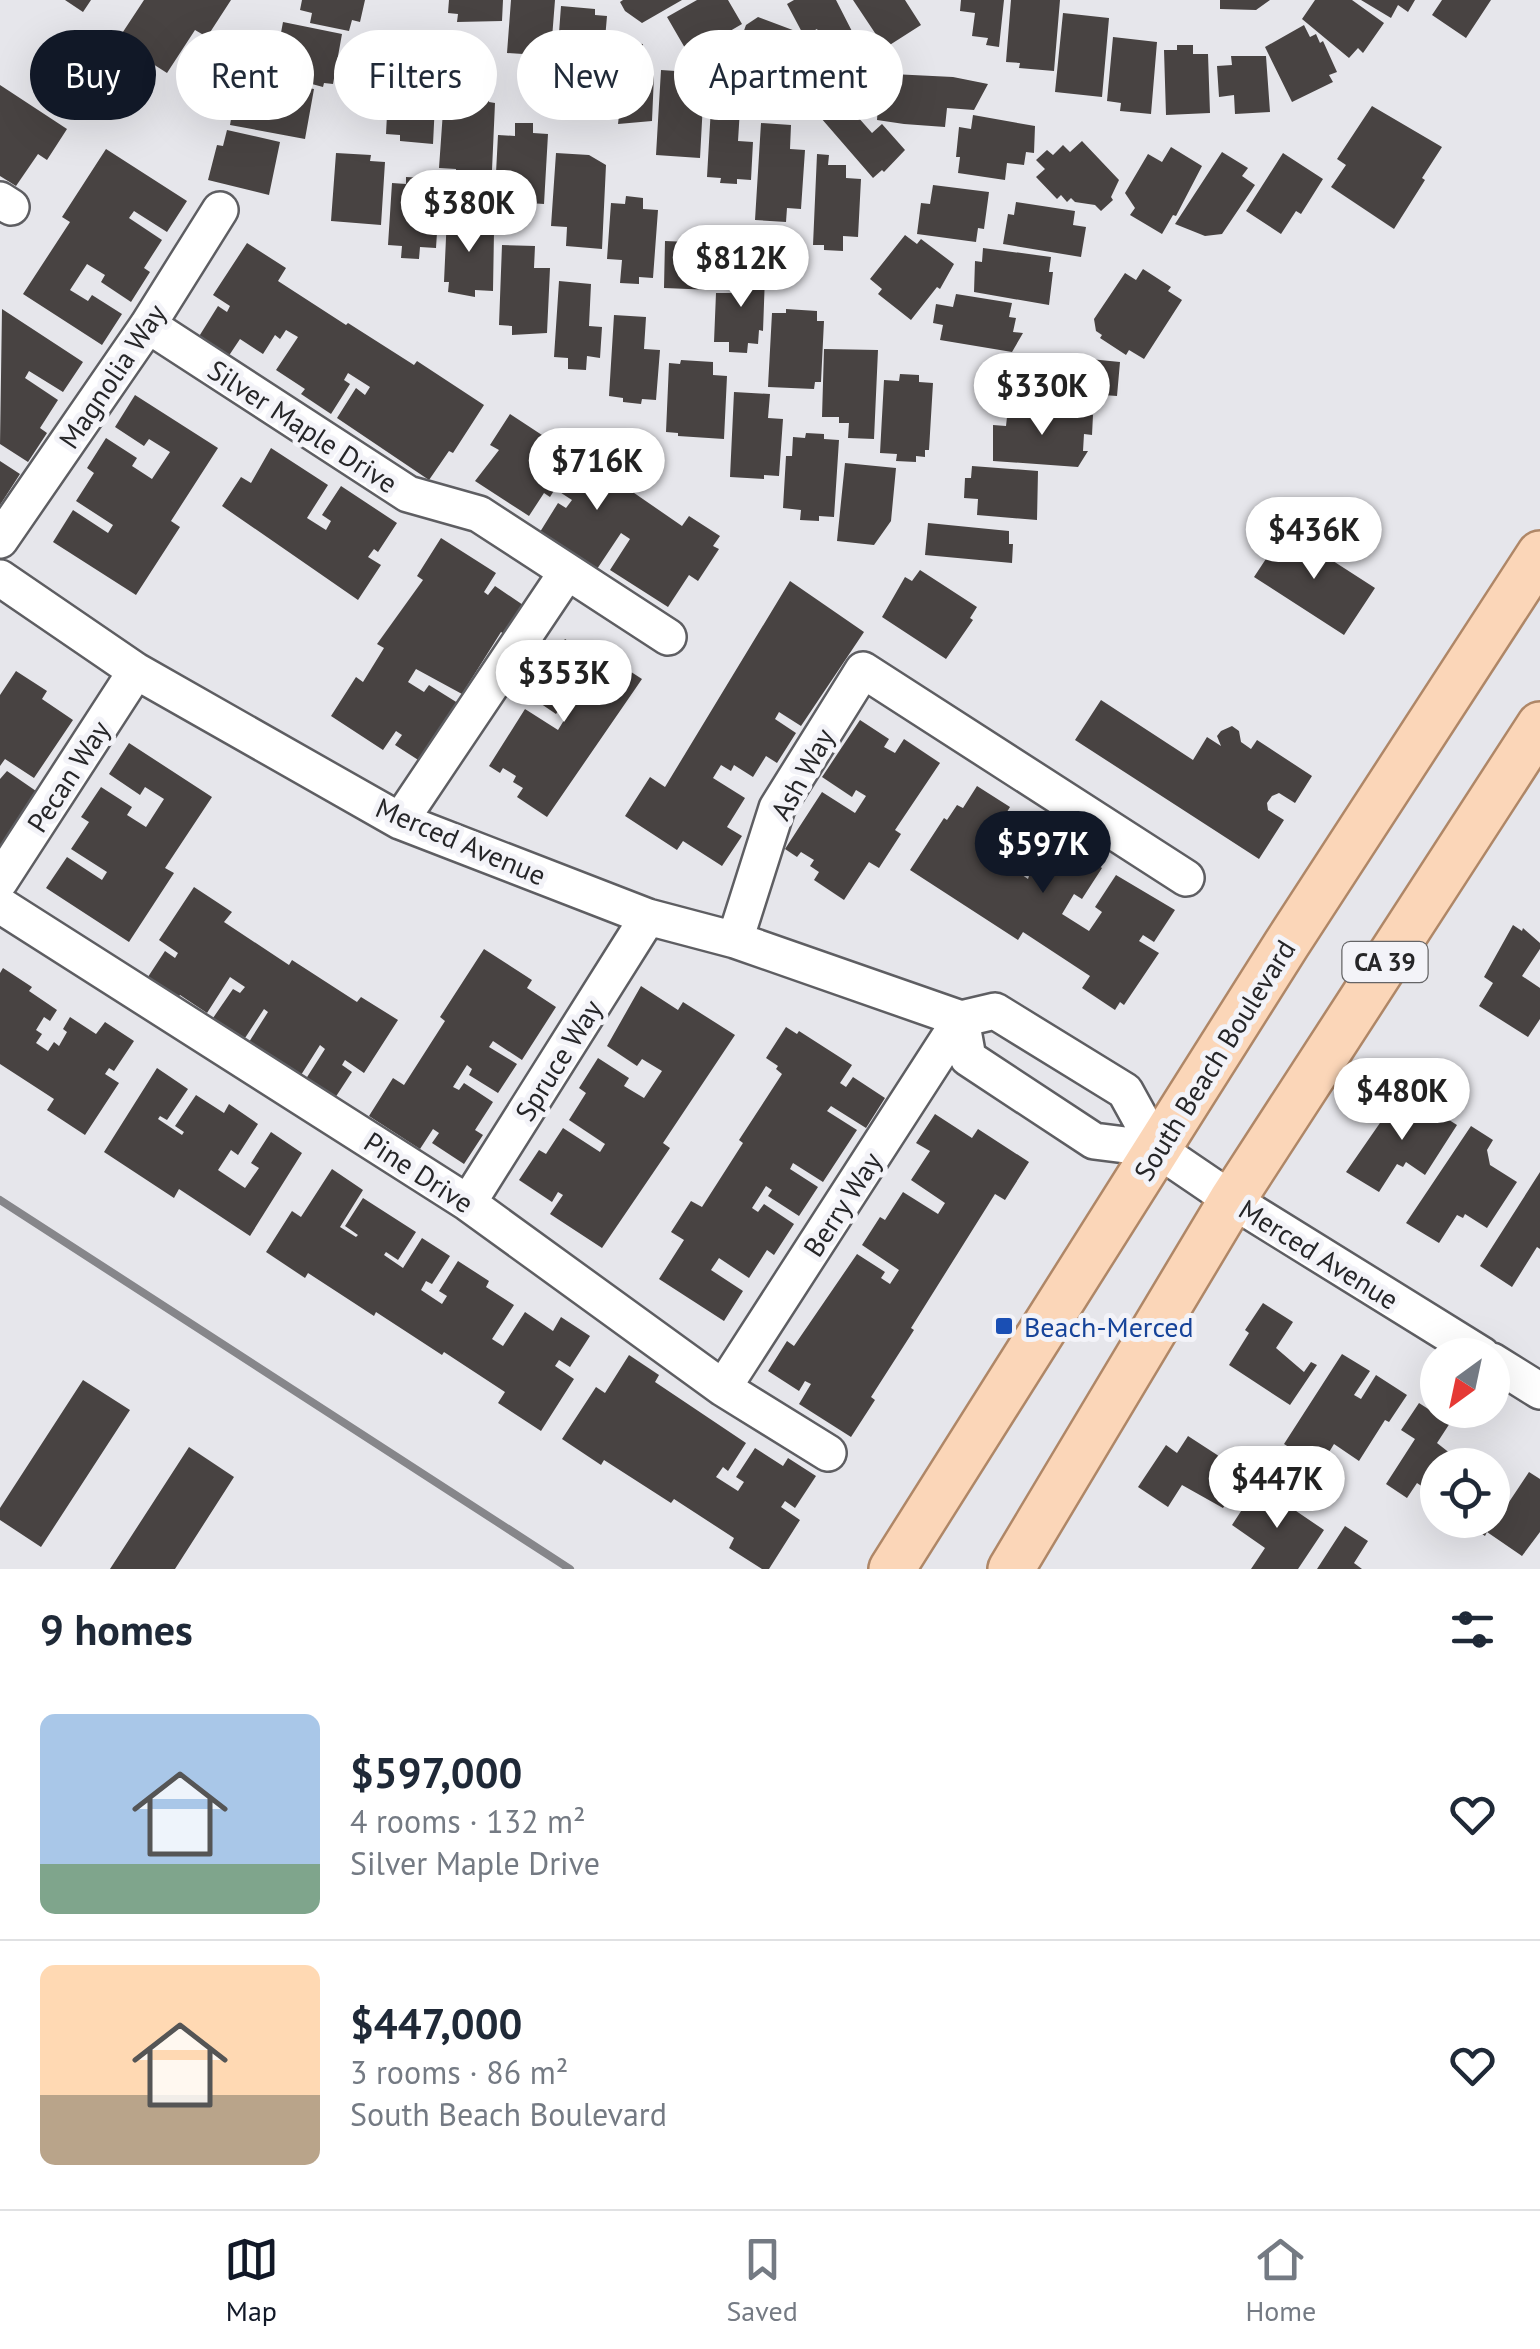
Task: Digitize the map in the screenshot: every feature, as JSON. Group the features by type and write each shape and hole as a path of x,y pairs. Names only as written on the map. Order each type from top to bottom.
{"main road":[{"name":"South Beach Boulevard","path":"892,1569 1540,554"},
{"name":"CA 39","path":"1011,1569 1232,1200 1540,725"}],"street":[{"name":"Magnolia Way","path":"0,540 148,325 220,210"},
{"name":"Silver Maple Drive","path":"148,325 408,494 479,514 668,637"},
{"path":"400,821 567,572"},
{"name":"Merced Avenue","path":"0,578 136,671 400,821 648,917 736,940 961,1020 995,1011 1125,1091 1158,1149 1232,1200 1455,1338"},
{"name":"Ash Way","path":"736,940 778,808 864,670 1186,878"},
{"name":"Pecan Way","path":"0,881 136,671"},
{"name":"Pine Drive","path":"0,905 468,1202 723,1388 828,1453"},
{"name":"Spruce Way","path":"468,1202 648,917"},
{"name":"Merced Avenue","path":"961,1020 968,1058 1094,1141 1158,1149"},
{"name":"Berry Way","path":"723,1388 961,1020"},
{"path":"1510,1373 1540,1391"}],"building":[{"path":"65,0 91,0 83,12"},
{"path":"144,0 231,0 212,30 176,30 176,59 167,73 156,66 156,30 124,30"},
{"path":"302,0 365,0 360,22 352,20 349,30 310,23 312,13 300,10"},
{"path":"449,0 503,0 502,21 457,22 458,14 448,13"},
{"path":"511,0 555,0 553,30 517,30 517,54 507,53"},
{"path":"682,0 642,23 625,11 620,2"},
{"path":"697,0 728,0 742,24 732,30 675,30 667,17"},
{"path":"794,0 836,0 851,30 801,30 787,4"},
{"path":"853,0 905,0 921,25 903,36 903,30 873,30"},
{"path":"961,0 1004,0 999,47 986,45 988,38 972,36 975,13 960,11"},
{"path":"1011,0 1060,0 1054,71 1019,68 1020,63 1006,62"},
{"path":"1220,0 1270,0 1256,10 1220,9"},
{"path":"1315,0 1352,0 1384,23 1363,53 1358,48 1349,58 1302,19"},
{"path":"1361,0 1415,0 1408,12 1398,5 1391,18"},
{"path":"1442,0 1491,0 1466,38 1432,15"},
{"path":"561,6 595,9 595,15 607,16 606,30 559,30"},
{"path":"1063,13 1109,18 1102,97 1055,92"},
{"path":"758,17 793,30 744,30"},
{"path":"283,22 334,32 333,84 314,85 314,30 282,30"},
{"path":"1304,25 1310,37 1316,34 1320,43 1323,41 1337,72 1329,75 1333,82 1292,102 1265,47"},
{"path":"1113,37 1157,42 1151,114 1120,111 1121,103 1107,101"},
{"path":"1177,45 1193,45 1193,54 1208,54 1210,113 1166,115 1164,50 1177,50"},
{"path":"1231,56 1266,56 1270,112 1235,114 1234,95 1219,97 1217,66 1232,65"},
{"path":"661,70 674,71 674,120 702,120 700,158 656,155"},
{"path":"903,75 953,77 988,84 974,110 947,108 945,127 877,120 903,120"},
{"path":"0,85 30,105 30,120 53,120 67,129 47,160 38,154 16,186 0,176"},
{"path":"1372,106 1442,147 1394,229 1331,187 1346,165 1337,159"},
{"path":"973,115 1035,126 1034,153 1026,152 1024,165 1007,163 1005,180 958,173 959,127 971,129"},
{"path":"231,120 308,120 305,139 230,125"},
{"path":"387,120 434,120 433,144 400,141 400,135 386,134"},
{"path":"442,120 494,120 492,170 486,170 486,175 456,174 456,169 439,168"},
{"path":"618,120 652,120 652,121 618,124"},
{"path":"710,120 739,120 738,141 753,142 751,180 720,183 721,178 707,177"},
{"path":"823,120 861,120 872,133 882,124 905,150 873,178"},
{"path":"515,123 533,123 533,133 548,134 544,204 529,203 529,212 511,211 512,193 495,192 498,135 515,136"},
{"path":"761,123 791,125 790,149 805,150 801,209 787,208 786,222 755,220"},
{"path":"227,130 280,142 269,195 208,180 217,145 223,146"},
{"path":"1082,141 1119,180 1113,200 1101,211 1095,205 1071,198 1067,202 1061,195 1057,199 1036,177 1045,169 1036,160 1047,150 1053,155 1063,145 1070,152"},
{"path":"1171,147 1202,166 1162,234 1130,215 1135,208 1125,193 1148,154 1162,162"},
{"path":"106,149 187,201 167,232 134,211 129,218 162,240 144,268 150,272 131,302 101,282 105,275 87,264 70,290 88,301 92,295 122,314 102,345 23,294 70,222 62,217"},
{"path":"1222,152 1248,168 1242,176 1255,185 1222,234 1205,236 1175,224"},
{"path":"336,153 371,155 370,161 385,162 381,225 331,221"},
{"path":"556,153 589,155 606,165 602,249 566,246 567,227 551,226"},
{"path":"1283,153 1323,179 1301,214 1296,211 1281,234 1246,211"},
{"path":"817,154 829,155 828,165 846,165 846,178 861,179 858,237 843,236 843,251 813,245"},
{"path":"406,177 425,178 424,185 440,186 436,248 420,247 419,259 401,258 402,246 388,245 392,183 406,184"},
{"path":"933,185 989,192 984,229 978,228 976,242 917,234 921,203 930,204"},
{"path":"626,196 643,198 643,209 658,210 653,278 639,277 639,284 620,283 622,260 607,259 611,203 625,204"},
{"path":"1016,202 1075,211 1073,225 1086,227 1081,257 1003,244 1008,214 1014,215"},
{"path":"461,208 480,209 479,230 494,231 493,291 475,290 475,297 448,292 449,282 444,282 447,216 461,217"},
{"path":"905,235 917,244 921,239 954,264 940,289 937,287 911,320 878,294 882,289 870,279"},
{"path":"665,241 714,243 713,290 664,288"},
{"path":"247,243 286,268 278,281 414,365 417,361 484,405 453,453 449,451 429,480 337,418 356,388 365,395 370,387 348,373 344,380 350,384 331,414 301,394 305,389 276,370 298,337 286,330 280,339 275,335 263,354 240,339 228,357 198,338 218,306 227,312 230,306 213,295"},
{"path":"502,245 535,246 534,268 550,268 547,333 512,335 512,326 499,325"},
{"path":"983,248 1051,257 1049,305 974,292 975,261 982,262"},
{"path":"732,264 750,265 750,272 765,276 763,331 759,330 758,344 748,343 747,353 729,352 729,342 714,342 716,293 731,293"},
{"path":"1143,269 1171,287 1168,291 1182,300 1144,359 1129,350 1126,355 1100,338 1094,319 1125,273 1136,280"},
{"path":"559,281 591,284 589,326 602,327 600,358 587,356 586,370 568,369 568,358 554,357"},
{"path":"956,294 1012,303 1009,317 1016,318 1013,332 1023,333 1012,352 940,340 943,325 933,323 936,304 953,307"},
{"path":"2,309 83,362 63,392 29,371 25,378 58,400 40,428 47,433 28,462 0,444"},
{"path":"786,309 817,311 817,321 824,321 821,382 815,382 814,389 768,387 772,313 786,313"},
{"path":"614,315 646,317 644,349 660,350 656,400 642,399 641,404 609,396"},
{"path":"824,349 878,350 874,439 848,438 849,423 839,423 839,417 822,417"},
{"path":"1050,355 1120,362 1117,396 1089,394 1088,409 1041,405 1044,371 1048,371"},
{"path":"681,360 713,362 713,375 727,376 724,439 666,432 669,363 680,364"},
{"path":"900,374 919,375 919,382 933,383 929,450 925,450 925,457 916,456 916,462 896,461 897,454 880,453 884,380 899,381"},
{"path":"734,392 770,394 768,418 783,419 779,476 730,477"},
{"path":"135,395 218,448 171,521 180,527 136,595 53,542 73,510 108,533 113,525 76,501 94,473 87,468 106,438 137,458 132,466 152,479 170,452 149,439 144,446 115,427"},
{"path":"1008,408 1093,415 1092,435 1084,434 1083,451 1088,451 1078,467 993,461 993,425 1006,426"},
{"path":"510,414 580,460 582,457 682,526 689,516 720,536 713,546 719,549 698,581 689,575 668,607 610,570 630,539 621,533 597,569 540,532 558,503 566,508 572,500 555,489 550,497 544,493 529,516 475,481 499,450 490,445"},
{"path":"806,433 839,440 834,517 819,516 819,521 800,520 801,510 783,508 786,456 792,456 793,437 805,438"},
{"path":"271,448 328,485 307,518 326,530 331,521 322,515 341,486 397,523 378,552 374,549 368,557 381,565 358,600 222,506 241,477 251,483"},
{"path":"0,461 20,474 0,505"},
{"path":"845,463 896,468 891,521 874,545 837,541"},
{"path":"972,466 1038,471 1037,520 977,515 978,499 964,498 965,478 971,478"},
{"path":"928,523 1009,531 1012,563 925,555"},
{"path":"1285,530 1375,588 1344,635 1254,577"},
{"path":"441,538 496,573 484,592 488,595 495,586 526,607 507,636 501,632 462,694 416,669 408,682 424,692 429,685 461,705 426,765 395,745 402,735 396,731 383,750 331,716 356,677 363,682 384,648 377,644 423,580 417,576"},
{"path":"920,570 977,607 970,618 973,620 946,659 882,617 905,577 912,581"},
{"path":"790,581 864,632 801,726 779,712 775,719 796,733 777,763 766,756 753,777 734,765 731,771 721,765 713,778 745,798 727,827 742,836 722,866 683,841 677,850 625,816 650,777 665,787"},
{"path":"565,639 594,658 590,665 599,671 608,657 642,679 547,817 517,797 523,788 513,782 516,776 489,766 525,709 558,730 569,712 561,707 556,714 528,695"},
{"path":"16,671 47,691 42,699 73,720 34,778 5,759 0,766 0,695"},
{"path":"1101,700 1193,760 1207,737 1221,746 1217,736 1232,726 1239,731 1241,742 1251,749 1257,740 1312,776 1295,803 1279,793 1267,803 1268,810 1284,820 1259,859 1075,740"},
{"path":"860,720 889,739 884,747 895,753 904,739 940,763 895,830 901,834 879,868 869,862 844,900 814,880 819,872 810,866 814,860 801,852 797,857 785,849 822,792 855,813 866,796 856,790 852,797 822,777"},
{"path":"129,743 212,797 165,868 174,873 129,942 46,888 67,857 102,880 107,872 71,849 89,822 81,817 101,787 132,807 127,815 146,827 164,799 145,787 140,795 109,774"},
{"path":"7,771 36,791 0,846 0,779"},
{"path":"977,786 1010,807 1005,815 1032,832 1011,864 1000,860 1028,879 1018,869 1040,837 1067,854 1072,848 1102,868 1082,899 1074,894 1062,914 1089,931 1102,912 1095,907 1116,875 1175,910 1154,942 1143,935 1139,941 1159,953 1124,1005 1120,1002 1115,1010 1082,988 1090,976 1023,932 1018,940 910,870 944,818 947,820 957,805 963,808"},
{"path":"194,887 232,912 224,922 289,965 292,960 357,1002 361,997 398,1020 364,1073 345,1060 342,1065 352,1072 331,1104 302,1085 325,1049 320,1045 301,1075 249,1042 268,1012 264,1009 245,1038 213,1018 233,989 240,993 245,987 230,977 207,1013 180,995 175,1002 144,983 165,951 175,958 178,953 159,940"},
{"path":"1513,925 1522,931 1523,928 1540,943 1522,976 1540,988 1540,1019 1528,1037 1479,1006 1493,983 1484,977"},
{"path":"484,949 532,980 527,988 556,1007 522,1060 493,1041 489,1047 517,1064 498,1093 469,1075 472,1069 467,1065 453,1087 459,1090 464,1083 493,1102 475,1130 483,1135 464,1164 432,1143 439,1133 433,1129 420,1149 369,1116 393,1078 404,1085 445,1021 440,1017"},
{"path":"3,968 57,1010 50,1021 44,1017 36,1030 42,1034 36,1043 48,1051 54,1042 59,1046 70,1017 96,1034 105,1022 134,1041 114,1071 109,1068 105,1074 119,1083 85,1135 47,1110 54,1099 0,1064"},
{"path":"641,986 678,1010 683,1002 735,1035 663,1143 670,1148 602,1248 550,1214 563,1195 558,1192 552,1202 519,1180 539,1150 546,1154 563,1128 600,1152 605,1144 569,1120 586,1093 579,1088 598,1058 629,1078 624,1086 644,1098 662,1071 642,1059 637,1066 607,1046"},
{"path":"786,1027 797,1034 799,1031 852,1065 840,1083 846,1087 853,1077 885,1098 866,1128 831,1106 827,1111 857,1130 823,1182 793,1163 790,1169 818,1187 799,1216 768,1196 772,1190 766,1186 752,1208 758,1212 764,1204 794,1224 774,1255 767,1250 749,1278 719,1258 711,1270 743,1291 724,1321 659,1279 684,1240 671,1232 691,1201 702,1207 782,1074 766,1058"},
{"path":"157,1068 188,1089 167,1120 160,1116 158,1119 182,1135 184,1132 175,1126 196,1095 224,1113 229,1104 258,1124 238,1155 231,1150 218,1170 245,1188 259,1168 251,1163 271,1132 302,1153 250,1236 179,1189 174,1198 104,1152"},
{"path":"1400,1094 1457,1125 1425,1175 1406,1162 1403,1167 1397,1164 1379,1192 1346,1172"},
{"path":"935,1114 972,1138 978,1129 1029,1162 1005,1200 995,1194 911,1328 914,1330 871,1397 875,1400 851,1437 799,1404 811,1384 805,1381 799,1391 768,1371 787,1341 794,1346 857,1254 885,1272 881,1278 890,1284 899,1270 862,1245 903,1192 938,1214 945,1203 911,1180 930,1151 916,1143"},
{"path":"1471,1126 1493,1140 1487,1150 1490,1165 1517,1182 1487,1228 1465,1214 1463,1218 1457,1215 1439,1243 1406,1223"},
{"path":"332,1169 363,1190 340,1227 358,1235 345,1226 363,1198 416,1232 398,1260 386,1252 384,1255 403,1268 422,1238 450,1256 432,1284 426,1281 421,1290 442,1304 447,1296 439,1291 458,1261 489,1281 486,1287 514,1305 492,1339 503,1346 525,1312 553,1331 561,1317 590,1336 570,1367 559,1360 555,1366 574,1379 541,1431 498,1403 505,1392 444,1352 442,1355 376,1312 374,1316 308,1273 305,1278 266,1252 292,1211 301,1217"},
{"path":"1540,1172 1540,1249 1537,1247 1512,1287 1480,1266"},
{"path":"1263,1303 1293,1322 1276,1348 1304,1372 1311,1362 1317,1365 1290,1405 1229,1365"},
{"path":"1342,1354 1370,1371 1354,1395 1361,1399 1376,1375 1407,1395 1389,1422 1385,1420 1359,1461 1334,1444 1320,1467 1284,1444"},
{"path":"629,1355 659,1375 655,1382 746,1443 728,1471 723,1467 716,1477 738,1491 744,1482 736,1477 755,1448 783,1466 788,1458 816,1476 795,1508 785,1501 781,1507 800,1520 769,1569 762,1569 729,1548 734,1538 674,1499 671,1503 604,1460 601,1465 562,1439 596,1387 605,1393"},
{"path":"83,1380 130,1410 41,1547 0,1520 0,1508"},
{"path":"1419,1403 1420,1428 1447,1428 1437,1443 1443,1448 1420,1448 1420,1485 1417,1483 1407,1498 1386,1484 1415,1439 1401,1430"},
{"path":"1188,1436 1245,1473 1223,1508 1182,1485 1168,1507 1138,1487 1166,1445 1177,1453"},
{"path":"189,1447 234,1477 175,1569 110,1569"},
{"path":"1529,1472 1540,1479 1540,1532 1522,1556 1496,1538 1510,1538 1510,1500"},
{"path":"1258,1485 1324,1530 1298,1569 1251,1569 1265,1548 1232,1525"},
{"path":"1345,1526 1368,1541 1354,1563 1362,1569 1317,1569"}],"railway":[{"path":"0,1200 570,1569"}],"place":[{"name":"Beach-Merced","path":"1004,1326"}]}
